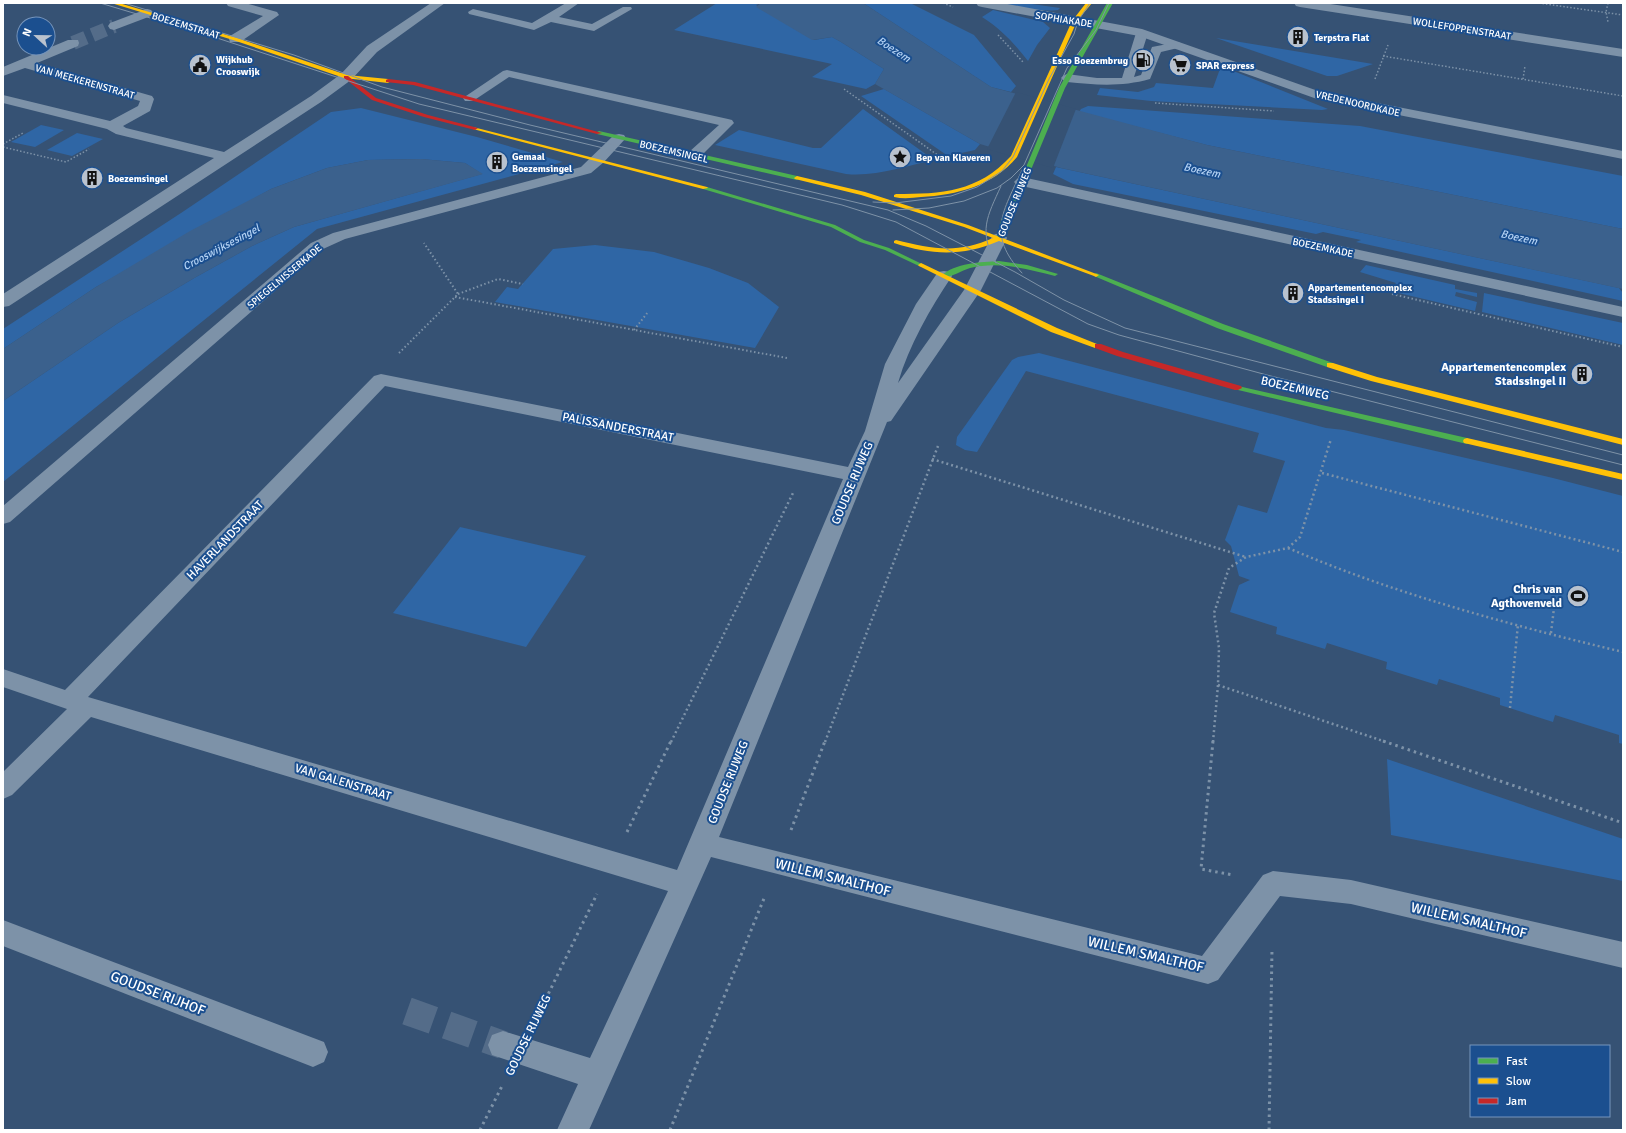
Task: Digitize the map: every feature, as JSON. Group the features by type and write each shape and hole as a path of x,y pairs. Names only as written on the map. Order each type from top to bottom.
{"main road":[{"name":"BOEZEMSTRAAT","path":"114,3 235,40 346,77"},
{"name":"GOUDSE RIJWEG","path":"863,193 917,197 954,192 981,184 1007,166 1014,157 1042,99 1075,21 1089,3"},
{"name":"GOUDSE RIJWEG","path":"999,238 1004,221 1073,65 1100,24 1110,3"},
{"name":"BOEZEMSINGEL","path":"346,77 413,83 619,138 863,193 938,216 999,238"},
{"path":"346,77 374,99 426,116 599,159 703,187 833,226 866,233"},
{"path":"833,226 862,241 887,249 972,290"},
{"path":"887,239 925,250 952,251 979,248 999,238 1091,273 1220,326 1299,355 1374,379 1623,442"},
{"path":"944,276 959,268 987,264 1011,264 1035,267 1065,278"},
{"name":"BOEZEMWEG","path":"972,290 1054,330 1120,354 1228,385 1623,477"},
{"path":"1143,305 1220,326"}],"street":[{"name":"BOEZEMSTRAAT","path":"232,3 274,15 235,40"},
{"path":"3,302 316,99 346,77 372,48 439,3"},
{"name":"SOPHIAKADE","path":"982,3 1075,21 1100,24"},
{"name":"WOLLEFOPPENSTRAAT","path":"1300,3 1623,53"},
{"path":"114,26 147,13"},
{"name":"VREDENOORDKADE","path":"1100,24 1142,33 1317,95 1401,113 1623,155"},
{"name":"VAN MEEKERENSTRAAT","path":"3,72 73,43"},
{"name":"VAN MEEKERENSTRAAT","path":"24,63 147,99 145,108 116,128"},
{"path":"3,99 227,157"},
{"name":"SPIEGELNISSERKADE","path":"3,517 317,246 339,236 586,170 619,138"},
{"name":"BOEZEMKADE","path":"1022,182 1623,312"},
{"name":"GOUDSE RIJWEG","path":"875,431 972,290 987,264 999,238"},
{"name":"GOUDSE RIJWEG","path":"573,1130 703,844 855,475 875,431 894,364 926,304 944,276"},
{"name":"PALISSANDERSTRAAT","path":"381,380 855,475"},
{"name":"HAVERLANDSTRAAT","path":"78,703 381,380"},
{"name":"VAN GALENSTRAAT","path":"3,678 78,703 684,884"},
{"path":"3,788 78,703"},
{"name":"WILLEM SMALTHOF","path":"703,844 1208,971 1273,883 1351,892 1623,955"},
{"name":"GOUDSE RIJHOF","path":"3,933 314,1052"},
{"path":"512,1047 598,1076"}],"lane":[{"path":"473,12 534,27 574,3"},
{"path":"549,18 594,28 627,9"},
{"path":"1127,80 1142,33"},
{"path":"1067,78 1114,83 1127,80 1137,80 1146,77 1156,49 1178,45"},
{"path":"469,98 507,73 728,123 694,155"}],"path":[{"path":"1539,3 1623,15"},
{"path":"1374,82 1395,27 1403,19"},
{"path":"1383,56 1623,96"},
{"path":"844,89 954,167"},
{"path":"1152,103 1274,111"},
{"path":"3,147 66,162 116,128"},
{"path":"423,240 458,294"},
{"path":"381,380 392,359 458,294 498,279 523,284"},
{"path":"1392,294 1623,347"},
{"path":"455,297 787,358"},
{"path":"634,330 648,312"},
{"path":"1273,883 1201,869 1218,685 1219,648 1214,614 1229,568 1246,557 1288,548 1300,537 1322,473 1340,411"},
{"path":"670,1130 778,863 938,446"},
{"path":"932,460 1246,557"},
{"name":"GOUDSE RIJWEG","path":"480,1130 512,1047 612,862 807,465"},
{"path":"1322,473 1623,552"},
{"path":"1288,548 1354,574 1413,594 1551,634 1623,652"},
{"path":"1551,634 1554,608"},
{"path":"1510,708 1518,624"},
{"path":"1218,685 1623,823"},
{"path":"1269,1130 1272,947"}],"shaded area":[{"path":"717,3 761,3 756,5 814,40 832,37 884,69 875,84 866,89 812,77 832,64 674,30"},
{"path":"863,3 910,3 974,35 1016,86 1011,92 991,87"},
{"path":"1006,3 1025,3 1060,8 1058,10 1038,10 1004,5"},
{"path":"993,10 1043,22 1050,28 1037,45 1028,61 1007,37 982,17"},
{"path":"1216,38 1373,64 1337,76 1327,76"},
{"path":"1221,66 1328,109 1322,110 1151,101 1097,95 1100,88 1138,92 1154,87 1156,83 1213,88"},
{"path":"884,89 980,144 975,150 948,156 861,96"},
{"path":"1088,106 1360,126 1623,176 1623,229 1207,145 1079,112 1081,109"},
{"path":"361,108 477,137 563,162 317,229 3,482 3,401 118,323 252,246 294,227 482,174 465,163 421,159 368,160 327,168 271,189 96,287 3,349 3,329 181,213 331,112"},
{"path":"863,109 934,160 890,170 857,175 846,174 715,145 739,130 813,148 821,148"},
{"path":"41,125 64,130 35,147 11,142"},
{"path":"77,133 103,139 72,156 47,150"},
{"path":"1056,167 1619,288 1623,293 1623,301 1356,242 1361,240 1323,232 1316,234 1073,184 1053,174"},
{"path":"595,245 654,252 709,268 748,283 779,307 755,348 495,302 507,287 518,289 553,249"},
{"path":"1366,265 1455,285 1455,289 1477,293 1477,297 1456,292 1455,296 1477,302 1475,311 1390,291 1396,283 1360,272"},
{"path":"1484,293 1623,323 1623,345 1482,312"},
{"path":"1039,353 1326,428 1344,430 1553,478 1623,496 1623,744 1619,743 1619,735 1555,715 1553,722 1500,705 1500,698 1439,679 1437,685 1386,669 1387,662 1327,643 1325,649 1276,634 1277,627 1230,612 1239,585 1250,580 1239,576 1231,546 1225,540 1238,505 1267,513 1285,461 1253,452 1259,433 1026,371 977,452 965,450 956,445 957,437 1012,360 1018,357"},
{"path":"460,527 586,556 526,647 393,613"},
{"path":"1387,759 1623,839 1623,881 1391,835"}],"water":[{"name":"Boezem","path":"761,3 863,3 991,87 1207,145 1623,229 1623,289 1061,168 980,144 875,84 884,69 832,37 812,40 756,7"},
{"name":"Crooswijksesingel","path":"421,159 465,163 483,174 294,227 252,246 118,323 3,401 3,349 96,287 190,231 271,189 327,168 368,160"}],"pier":[{"path":"1016,92 1076,109 1053,168 987,149"}],"tunnel":[{"path":"73,43 114,26"},
{"path":"407,1011 503,1045"}],"tram line":[{"path":"100,3 217,38 419,104 842,205 896,222 1088,324 1119,335 1267,375 1623,465"},
{"path":"124,3 294,55 382,87 530,125 888,210 926,226 995,262"},
{"path":"873,202 895,203 951,196 977,187 1002,171 1013,157 1049,79 1074,34 1078,21 1090,3"},
{"path":"893,210 929,208 964,201 997,188 1011,178 1024,165 1067,68 1096,30 1109,3"},
{"path":"1022,170 1009,198 1001,223 1001,234 1004,246 1011,259 1022,273"},
{"path":"995,262 987,242 986,224 1001,186"},
{"path":"995,262 1064,300 1125,328 1623,455"}],"traffic: fast":[{"path":"999,238 1004,221 1020,189 1062,88 1110,3"},
{"path":"599,133 797,178"},
{"path":"705,188 833,226 862,241 887,249 921,265"},
{"path":"944,276 971,266 999,263 1013,264 1055,274"},
{"path":"1096,275 1220,326 1330,365"},
{"path":"1238,388 1467,441"}],"traffic: slow":[{"path":"114,3 235,39 346,77 388,81"},
{"path":"896,196 928,195 960,190 990,178 1003,169 1014,157 1075,21 1089,3"},
{"path":"475,128 705,188"},
{"path":"797,178 863,193 966,226 1096,275"},
{"path":"896,242 923,249 948,251 973,248 999,238"},
{"path":"921,265 1054,330 1098,346"},
{"path":"1330,365 1374,379 1623,442"},
{"path":"1467,441 1623,477"}],"traffic: jam":[{"path":"346,77 374,99 426,116 475,128"},
{"path":"388,81 413,83 599,133"},
{"path":"1098,346 1120,354 1238,388"}],"place":[{"name":"Terpstra Flat","path":"1298,37"},
{"name":"Esso Boezembrug","path":"1143,60"},
{"name":"Wijkhub Crooswijk","path":"200,65"},
{"name":"SPAR express","path":"1180,65"},
{"name":"Bep van Klaveren","path":"900,157"},
{"name":"Gemaal Boezemsingel","path":"497,162"},
{"name":"Boezemsingel","path":"92,178"},
{"name":"Appartementencomplex Stadssingel I","path":"1293,293"},
{"name":"Appartementencomplex Stadssingel II","path":"1582,374"},
{"name":"Chris van Agthovenveld","path":"1578,596"}]}
